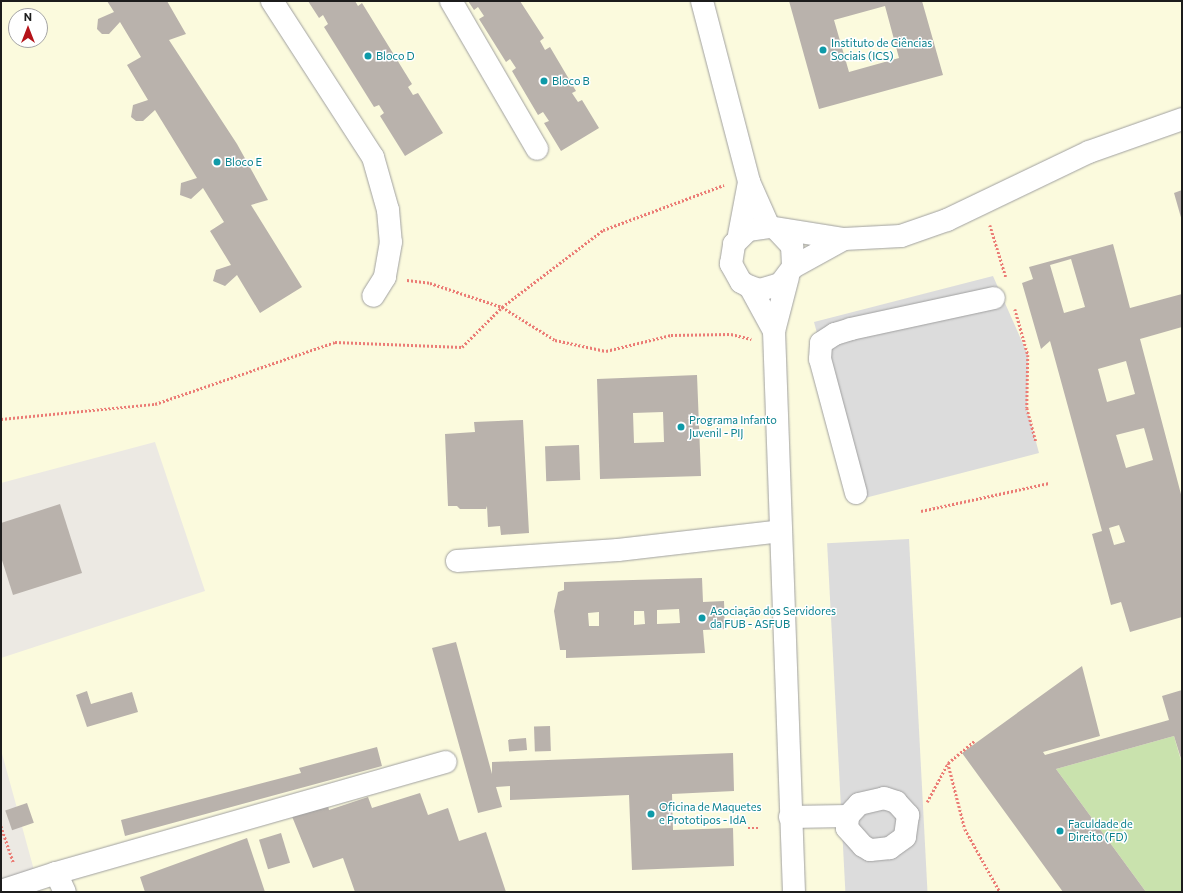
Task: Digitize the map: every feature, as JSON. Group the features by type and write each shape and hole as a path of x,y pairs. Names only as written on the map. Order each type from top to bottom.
{"street":[{"path":"272,1 373,157 388,210 391,242 385,276 374,296"},
{"path":"451,1 537,150"},
{"path":"702,1 748,179 773,229 792,246 790,272 774,338 790,824 794,892"},
{"path":"740,235 758,226 844,239 901,236 947,220 1089,152 1182,119"},
{"path":"748,179 740,235 732,249 731,264 741,282 750,287 770,289 790,272 844,239"},
{"path":"750,287 774,338"},
{"path":"856,493 820,360 821,343 835,334 851,329 1005,295"},
{"path":"456,562 618,550 781,531"},
{"path":"11,888 61,883 446,762"},
{"path":"790,824 848,822"}],"path":[{"path":"1,419 155,404 335,342 462,348 502,307 603,230 748,179"},
{"path":"983,203 1005,295 1028,355 1027,408 1036,441"},
{"path":"385,276 430,283 502,307 555,340 606,351 671,336 731,334 774,338"},
{"path":"921,511 1049,483"},
{"path":"923,809 948,763 974,741"},
{"path":"948,763 965,829 1000,892"},
{"path":"1,826 11,888"},
{"path":"748,828 759,828"}],"shaded area":[{"path":"1,1 1182,1 1182,892 40,892 1,750 1,658 205,591 155,442 1,483"},
{"path":"993,276 1028,355 1027,408 1039,453 861,499 814,322"},
{"path":"909,539 927,892 845,892 827,543"}],"green space":[{"path":"1174,736 1182,764 1182,891 1146,892 1056,769"}],"building":[{"name":"Bloco E","path":"107,1 167,1 186,34 169,40 237,144 268,200 251,205 302,287 260,313 237,275 225,286 213,281 216,270 231,265 210,231 224,222 203,188 191,199 180,195 181,183 197,178 155,110 143,121 136,121 131,117 133,105 148,100 127,65 141,57 120,22 109,34 102,34 97,29 98,19 114,12"},
{"name":"Bloco D","path":"308,1 355,1 358,6 362,3 412,84 408,87 413,95 418,93 443,133 405,156 380,116 384,113 379,105 374,107 324,27 328,24 323,15 319,18"},
{"name":"Bloco B","path":"468,1 520,1 544,38 540,41 545,50 550,47 576,91 572,93 578,102 582,100 599,128 561,151 544,123 549,121 543,112 538,115 512,71 516,68 510,59 506,62 479,19 484,16 478,7 474,10"},
{"name":"Instituto de Ciências Sociais (ICS)","path":"789,1 922,1 943,75 819,109","holes":["885,6 899,58 849,72 834,20"]},
{"path":"1182,190 1182,221 1174,193"},
{"path":"1113,244 1130,308 1182,294 1182,327 1140,339 1182,498 1182,617 1130,632 1121,602 1111,605 1092,534 1102,531 1050,341 1041,349 1022,283 1033,279 1029,267","holes":["1071,259 1085,307 1064,313 1050,265","1126,361 1135,394 1107,402 1098,369","1144,428 1153,460 1126,468 1116,435","1119,525 1125,542 1114,545 1109,528"]},
{"name":"Programa Infanto Juvenil - PIJ","path":"697,375 701,476 600,479 597,379","holes":["663,412 664,442 634,443 633,413"]},
{"path":"523,420 529,533 501,535 500,526 488,527 487,506 486,509 460,509 457,506 448,506 445,434 475,432 474,422"},
{"path":"579,445 580,480 546,481 545,446"},
{"path":"60,504 82,573 13,595 1,557 1,523"},
{"name":"Asociação dos Servidores da FUB - ASFUB","path":"702,578 703,602 724,601 725,629 703,630 705,653 566,658 566,650 560,650 554,611 558,592 564,590 564,582","holes":["679,609 680,623 657,624 657,610","634,611 644,611 645,624 634,625","599,612 599,626 589,626 588,613"]},
{"name":"Oficina de Maquetes e Prototipos - IdA","path":"456,642 492,774 492,762 733,753 734,791 672,794 673,830 733,828 734,866 632,870 629,795 510,800 510,786 496,787 502,807 478,813 432,648"},
{"name":"Faculdade de Direito (FD)","path":"1082,666 1100,736 1043,752 1045,755 1169,720 1162,696 1182,690 1182,762 1174,736 1056,769 1146,892 1063,892 962,753"},
{"path":"87,691 91,704 132,692 138,712 87,727 76,695"},
{"path":"550,726 551,751 535,752 534,727"},
{"path":"526,738 527,750 509,752 508,740"},
{"path":"377,747 382,766 125,836 121,820 301,773 299,768"},
{"path":"420,793 428,815 448,808 459,841 486,832 506,892 355,892 343,858 313,868 291,814 327,802 329,810 368,797 372,808"},
{"path":"27,803 34,823 12,830 5,810"},
{"path":"281,833 290,863 268,869 259,840"},
{"path":"247,838 265,892 145,892 140,877"}],"place":[{"name":"Instituto de Ciências Sociais (ICS)","path":"823,50"},
{"name":"Bloco D","path":"368,56"},
{"name":"Bloco B","path":"544,81"},
{"name":"Bloco E","path":"217,162"},
{"name":"Programa Infanto Juvenil - PIJ","path":"681,427"},
{"name":"Asociação dos Servidores da FUB - ASFUB","path":"702,618"},
{"name":"Oficina de Maquetes e Prototipos - IdA","path":"651,814"},
{"name":"Faculdade de Direito (FD)","path":"1060,831"}]}
